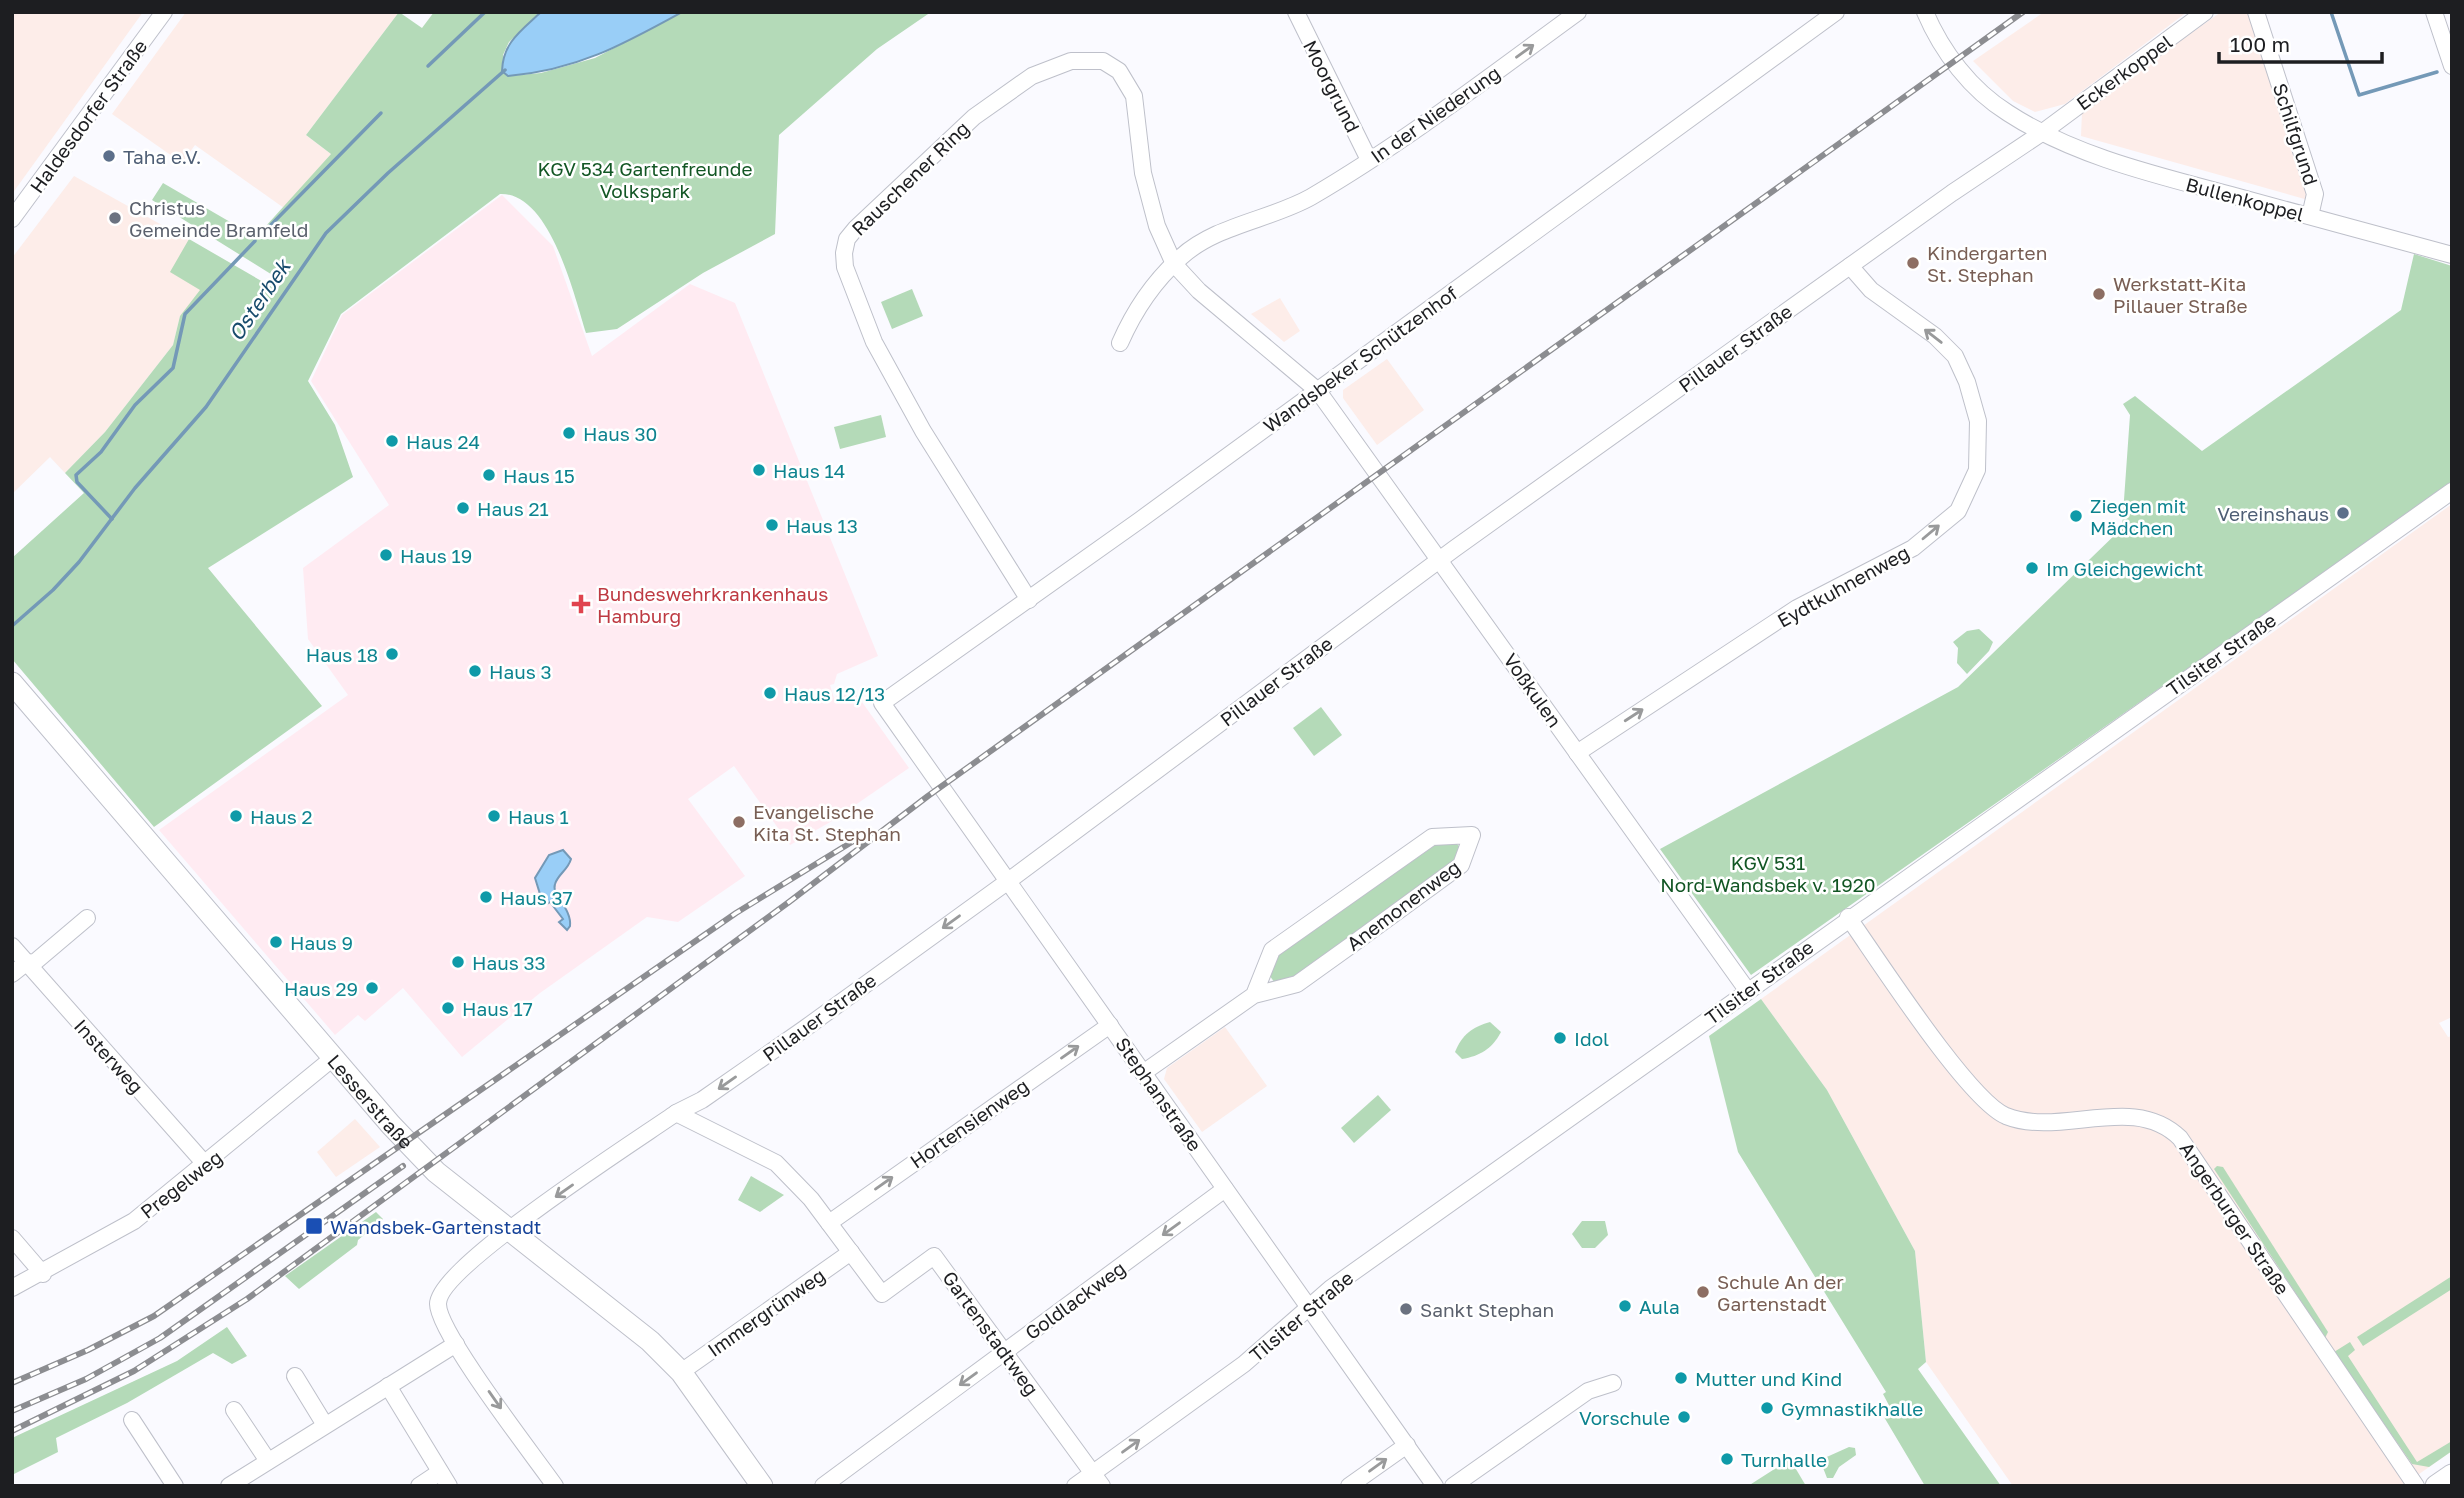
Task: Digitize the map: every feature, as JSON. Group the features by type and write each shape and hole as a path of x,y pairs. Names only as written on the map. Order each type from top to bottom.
{"main road":[{"name":"Lesserstraße","path":"12,683 333,1058 436,1172 650,1340 681,1372 762,1486"},
{"path":"2436,1486 2452,1475"}],"street":[{"name":"Haldesdorfer Straße","path":"12,219 164,12"},
{"name":"Moorgrund","path":"1296,12 1369,160"},
{"name":"In der Niederung","path":"1174,264 1181,256 1220,234 1291,208 1369,160 1383,155 1578,12"},
{"name":"Wandsbeker Schützenhof","path":"882,703 1318,391 1836,12"},
{"name":"Bullenkoppel","path":"1924,12 1945,51 1968,78 2005,112 2043,132 2103,158 2452,255"},
{"name":"Eckerkoppel","path":"2043,132 2205,12"},
{"name":"Schilfgrund","path":"2256,12 2315,194 2310,216"},
{"path":"2434,12 2452,66"},
{"name":"Rauschener Ring","path":"1029,600 923,431 879,353 853,295 844,253 847,239 928,160 1003,95 1032,76 1071,61 1103,61 1119,71 1134,96 1146,182 1157,226 1174,264 1199,291 1318,391"},
{"name":"Pillauer Straße","path":"456,1344 438,1303 451,1282 485,1247 676,1113 702,1100 768,1054 1007,882 1440,559 1850,266 2043,132"},
{"path":"1120,343 1135,310 1174,264"},
{"name":"Eydtkuhnenweg","path":"1577,753 1797,608 1913,548 1958,510 1977,470 1978,421 1967,382 1955,356 1935,335 1871,290 1850,266"},
{"name":"Voßkulen","path":"1318,391 1747,990"},
{"name":"Tilsiter Straße","path":"1076,1486 1097,1479 1244,1364 1331,1288 1488,1178 1848,917 2452,491"},
{"name":"Stephanstraße","path":"882,703 1436,1486"},
{"name":"Anemonenweg","path":"1143,1073 1254,995 1297,984 1461,865 1472,835 1432,837 1272,950 1254,995"},
{"name":"Angerburger Straße","path":"1848,917 1959,1072 1979,1097 1997,1111 2030,1121 2136,1117 2159,1123 2180,1138 2416,1486"},
{"path":"12,974 26,963 35,962 87,919"},
{"name":"Insterweg","path":"12,946 206,1165"},
{"name":"Hortensienweg","path":"829,1223 1110,1025"},
{"name":"Pregelweg","path":"12,1288 43,1274 134,1221 206,1165 333,1058"},
{"name":"Gartenstadtweg","path":"676,1113 776,1163 811,1199 882,1294 934,1256 1097,1479"},
{"name":"Goldlackweg","path":"823,1486 1226,1189"},
{"path":"12,1238 43,1274"},
{"name":"Immergrünweg","path":"681,1372 851,1252"},
{"path":"229,1486 456,1344 555,1486"},
{"path":"295,1376 325,1425"},
{"path":"1453,1486 1588,1391 1613,1383"},
{"path":"388,1386 445,1479 419,1486"},
{"path":"234,1410 268,1461"},
{"path":"132,1420 175,1486"},
{"path":"1349,1486 1406,1445"}],"shaded area":[{"path":"12,12 143,12 12,194"},
{"path":"186,12 399,12 306,135 331,154 284,208 195,145 182,163 112,114"},
{"path":"2044,12 2187,12 2065,104 2035,112 2013,101 1973,61"},
{"path":"2221,12 2252,12 2308,200 2081,136 2082,111"},
{"path":"74,176 230,263 180,316 173,345 105,432 65,473 50,457 12,494 12,258"},
{"name":"Bundeswehrkrankenhaus Hamburg","path":"502,195 553,246 592,356 690,284 735,303 878,656 837,674 834,684 830,685 834,698 852,688 909,768 832,821 790,845 734,766 688,799 745,876 678,922 647,917 540,993 462,1057 403,988 365,1021 358,1015 335,1035 159,830 348,695 308,639 303,568 389,505 311,381 342,315"},
{"path":"1280,298 1300,331 1284,342 1251,314"},
{"path":"1387,359 1424,410 1377,445 1343,398 1343,390"},
{"path":"2452,504 2452,1017 2439,1023 2448,1037 2452,1036 2452,1451 2402,1486 2013,1486 1926,1362 1915,1251 1827,1090 1761,999"},
{"path":"1225,1027 1267,1086 1202,1132 1164,1079 1167,1068"},
{"path":"355,1119 380,1147 336,1177 317,1152"}],"green space":[{"name":"KGV 534 Gartenfreunde Volkspark","path":"399,12 422,28 434,12 541,12 509,42 503,55 509,76 541,73 595,58 682,12 931,12 877,49 779,135 775,234 703,273 617,329 586,333 567,272 546,227 533,210 518,198 500,194 341,314 308,381 335,425 353,477 208,568 322,706 154,827 12,659 12,558 84,493 65,473 105,432 173,345 180,316 200,290 170,272 189,239 277,290 282,281 152,200 163,183 256,237 331,154 306,135"},
{"name":"KGV 531 Nord-Wandsbek v. 1920","path":"2414,254 2452,266 2452,483 1751,975 1660,849 1958,687 2122,528 2130,415 2123,404 2135,396 2202,451 2401,310"},
{"path":"912,289 923,316 892,329 881,302"},
{"path":"881,415 886,437 840,449 834,427"},
{"path":"1979,629 1993,642 1989,651 1967,674 1957,663 1958,648 1953,642 1967,631"},
{"path":"1321,707 1342,735 1314,756 1293,728"},
{"path":"1438,843 1456,843 1461,848 1455,863 1291,980 1275,983 1269,975 1278,955"},
{"path":"1761,999 1827,1090 1915,1251 1926,1362 1918,1369 2001,1486 1925,1486 1884,1417 1893,1413 1883,1394 1886,1392 1738,1152 1709,1036"},
{"path":"1490,1022 1501,1032 1494,1043 1485,1051 1462,1059 1455,1052 1464,1036 1478,1026"},
{"path":"1378,1095 1391,1110 1354,1143 1341,1128"},
{"path":"2217,1166 2223,1167 2328,1332 2325,1338 2214,1169"},
{"path":"751,1176 784,1195 760,1212 738,1200"},
{"path":"376,1212 383,1219 358,1240 357,1245 299,1289 285,1276"},
{"path":"1582,1221 1605,1221 1608,1235 1595,1248 1582,1248 1572,1234"},
{"path":"2452,1276 2452,1289 2363,1346 2357,1337"},
{"path":"227,1327 247,1356 232,1364 213,1353 127,1403 56,1438 58,1452 12,1475 12,1438 177,1361"},
{"path":"2350,1342 2355,1350 2348,1356 2417,1462 2452,1441 2452,1451 2429,1467 2412,1464 2334,1352"},
{"path":"1849,1447 1855,1448 1856,1455 1839,1467 1833,1478 1827,1478 1820,1460"},
{"path":"1790,1459 1806,1486 1748,1486"}],"water":[{"path":"541,12 682,12 619,45 578,62 508,76 502,71 506,52 520,31"},
{"path":"563,850 571,859 556,881 555,888 570,919 567,930 559,922 563,919 540,894 535,878 549,855"}],"waterway":[{"path":"428,66 485,12"},
{"path":"2331,12 2359,95 2437,72"},
{"name":"Osterbek","path":"12,626 53,590 79,562 135,488 206,407 326,233 388,173 505,70"},
{"path":"260,236 381,113"},
{"path":"112,519 77,482 76,475 101,452 135,405 173,368 185,314 255,241"}],"railway":[{"path":"12,1431 134,1371 247,1299 789,902 928,796 2023,12"},
{"path":"12,1383 88,1350 154,1316 736,913 855,840"},
{"path":"12,1411 86,1379 160,1338 403,1166"}],"place":[{"name":"Taha e.V.","path":"109,156"},
{"name":"Christus Gemeinde Bramfeld","path":"115,218"},
{"name":"Kindergarten St. Stephan","path":"1913,263"},
{"name":"Werkstatt-Kita Pillauer Straße","path":"2099,294"},
{"name":"Haus 30","path":"569,433"},
{"name":"Haus 24","path":"392,441"},
{"name":"Haus 14","path":"759,470"},
{"name":"Haus 15","path":"489,475"},
{"name":"Haus 21","path":"463,508"},
{"name":"Vereinshaus","path":"2343,513"},
{"name":"Ziegen mit Mädchen","path":"2076,516"},
{"name":"Haus 13","path":"772,525"},
{"name":"Haus 19","path":"386,555"},
{"name":"Im Gleichgewicht","path":"2032,568"},
{"name":"Bundeswehrkrankenhaus Hamburg","path":"581,604"},
{"name":"Haus 18","path":"392,654"},
{"name":"Haus 3","path":"475,671"},
{"name":"Haus 12/13","path":"770,693"},
{"name":"Haus 2","path":"236,816"},
{"name":"Haus 1","path":"494,816"},
{"name":"Evangelische Kita St. Stephan","path":"739,822"},
{"name":"Haus 37","path":"486,897"},
{"name":"Haus 9","path":"276,942"},
{"name":"Haus 33","path":"458,962"},
{"name":"Haus 29","path":"372,988"},
{"name":"Haus 17","path":"448,1008"},
{"name":"Idol","path":"1560,1038"},
{"name":"Wandsbek-Gartenstadt","path":"314,1226"},
{"name":"Schule An der Gartenstadt","path":"1703,1292"},
{"name":"Aula","path":"1625,1306"},
{"name":"Sankt Stephan","path":"1406,1309"},
{"name":"Mutter und Kind","path":"1681,1378"},
{"name":"Gymnastikhalle","path":"1767,1408"},
{"name":"Vorschule","path":"1684,1417"},
{"name":"Turnhalle","path":"1727,1459"}]}
